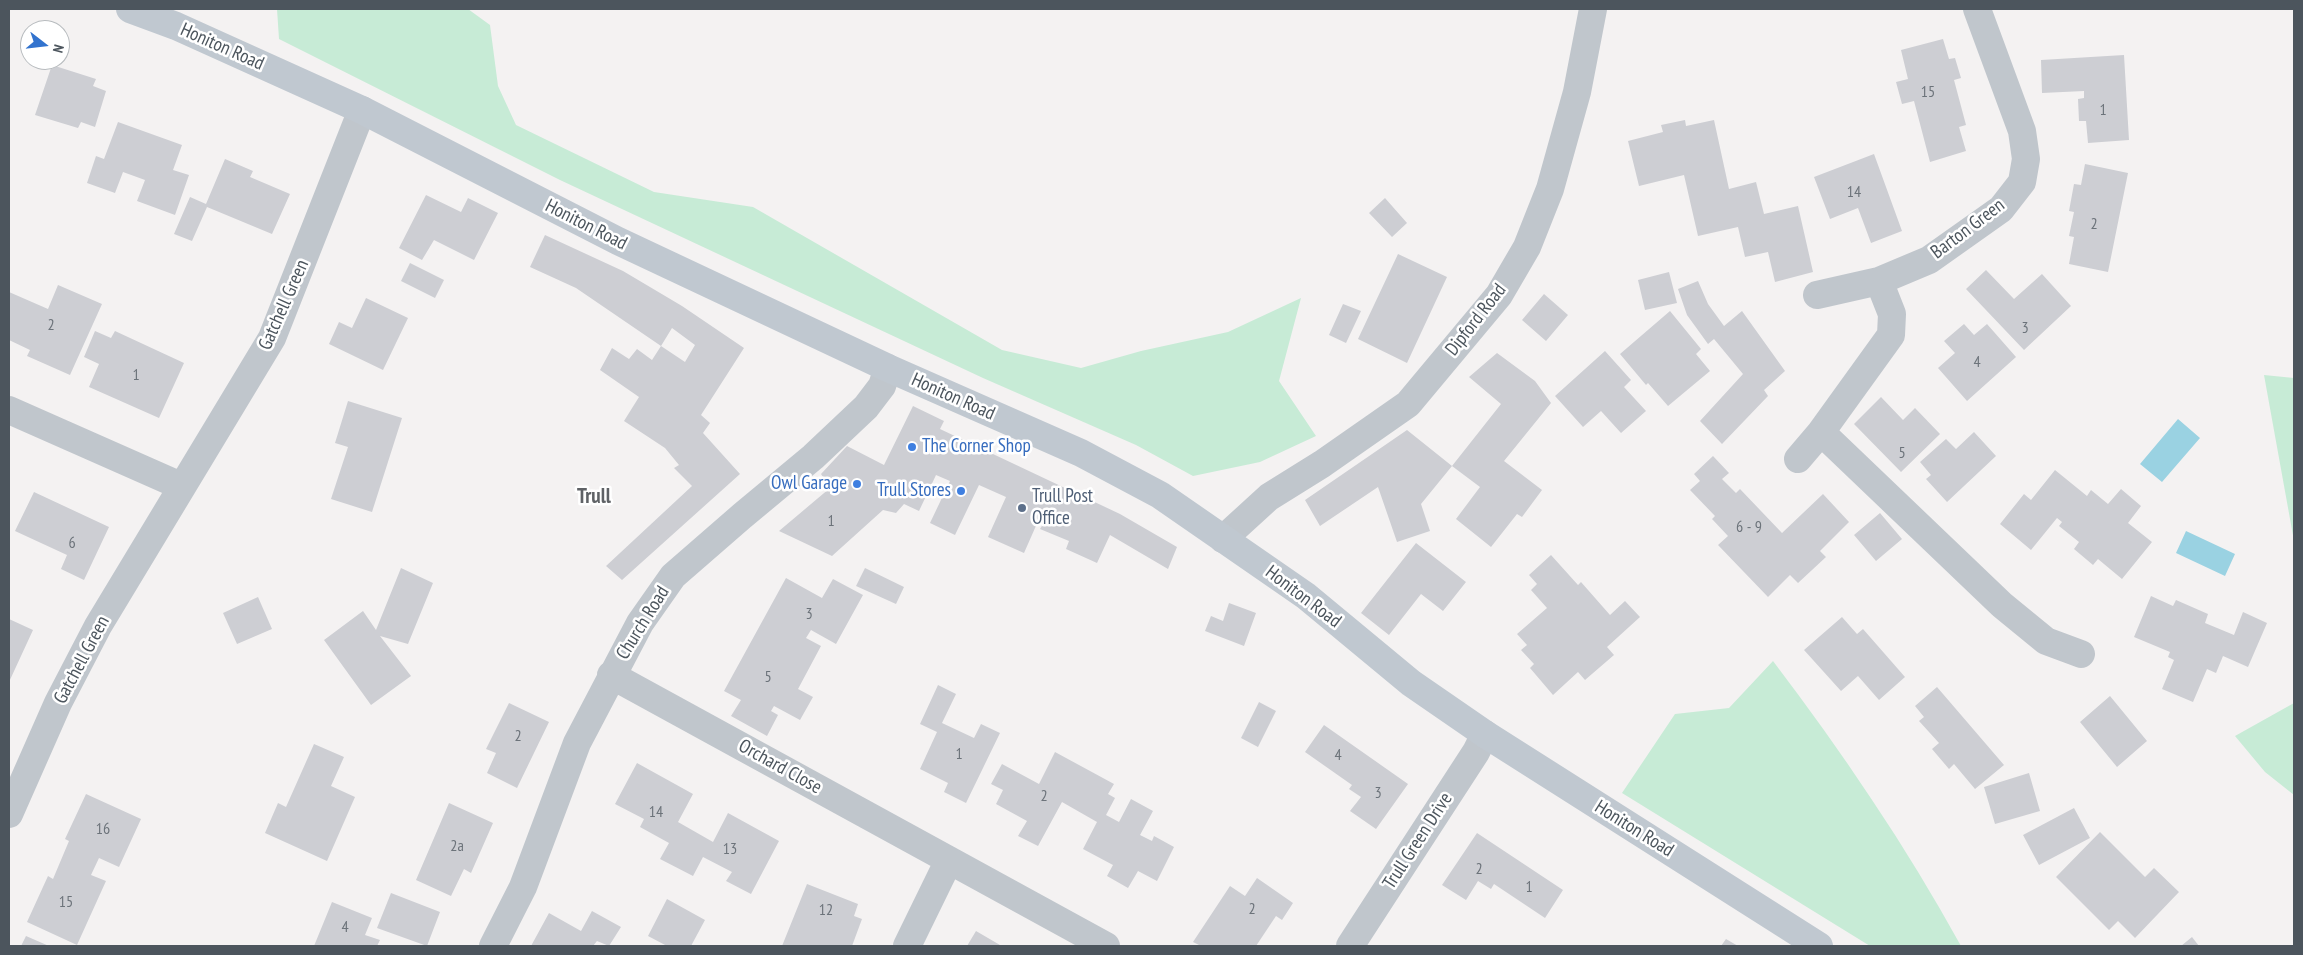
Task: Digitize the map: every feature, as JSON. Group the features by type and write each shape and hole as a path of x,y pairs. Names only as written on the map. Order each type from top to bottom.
{"street":[{"name":"Honiton Road","path":"130,9 185,30 362,110 618,241 888,368 1081,453 1160,495 1306,596 1411,683 1485,734 1819,946"},
{"name":"Dipford Road","path":"1223,539 1268,497 1322,464 1408,404 1499,295 1527,247 1550,189 1577,92 1593,9"},
{"name":"Barton Green","path":"1817,295 1879,281 1929,260 2001,209 2022,182 2026,159 2022,131 1977,9"},
{"name":"Gatchell Green","path":"9,814 58,703 98,626 272,338 362,110"},
{"path":"1798,459 1821,432 1891,335 1892,314 1879,281"},
{"name":"Church Road","path":"493,946 523,887 577,743 611,675 640,623 673,576 814,457 866,408 882,386 888,368"},
{"path":"9,410 181,486"},
{"path":"1821,432 2002,605 2046,641 2081,654"},
{"name":"Orchard Close","path":"611,675 1106,946"},
{"name":"Trull Green Drive","path":"1350,946 1476,752 1485,734"},
{"path":"907,946 949,860"}],"green space":[{"path":"277,9 468,9 490,25 498,86 516,125 654,192 753,207 1002,350 1081,368 1141,351 1228,332 1301,298 1279,381 1316,436 1260,462 1193,476 1136,445 983,378 560,180 279,39"},
{"path":"2264,375 2294,378 2294,541"},
{"path":"1773,661 1824,730 1896,836 1961,946 1870,946 1622,793 1675,714 1729,708"},
{"path":"2294,703 2294,795 2265,772 2235,736"}],"water":[{"path":"2178,419 2200,438 2162,482 2140,464"},
{"path":"2186,531 2235,554 2225,576 2176,553"}],"building":[{"path":"1943,39 1949,59 1955,58 1961,78 1954,80 1966,125 1959,127 1966,151 1930,162 1914,101 1902,104 1896,82 1908,79 1901,50"},
{"path":"2124,55 2129,140 2088,143 2086,121 2079,121 2078,99 2084,98 2084,91 2042,93 2041,60"},
{"path":"50,70 68,70 96,79 93,86 106,91 95,127 81,122 78,128 35,115"},
{"path":"1685,120 1686,126 1714,120 1729,189 1756,182 1764,214 1798,206 1813,272 1775,282 1768,252 1745,257 1738,227 1698,236 1684,175 1639,186 1628,141 1663,132 1661,125"},
{"path":"118,122 182,145 173,170 189,175 175,215 137,201 145,180 123,172 115,193 87,183 96,156 104,159"},
{"path":"1874,154 1902,231 1871,243 1858,208 1830,219 1814,177"},
{"path":"225,159 253,171 250,177 290,194 272,234 207,207 192,241 174,234 190,197 206,204"},
{"path":"2085,164 2128,173 2108,272 2069,264 2074,237 2069,236 2074,212 2069,211 2074,184 2081,185"},
{"path":"426,195 461,212 468,198 498,213 474,260 434,240 422,260 399,248"},
{"path":"1385,198 1407,223 1392,237 1369,213"},
{"path":"545,235 623,271 682,306 744,348 701,415 710,423 703,433 740,474 622,580 606,566 692,486 674,468 679,465 665,448 624,421 639,397 600,370 612,348 629,359 637,349 652,360 661,346 576,288 530,267","holes":["672,328 695,345 685,362 661,346"]},
{"path":"1398,254 1447,277 1407,363 1358,339"},
{"path":"410,263 444,280 435,298 401,281"},
{"path":"1986,270 2014,299 2042,274 2071,306 2024,350 1966,289"},
{"path":"1669,272 1677,303 1645,310 1638,280"},
{"path":"1698,281 1708,304 1724,326 1742,311 1785,371 1764,390 1768,396 1722,444 1700,421 1743,374 1714,339 1708,344 1687,315 1678,289"},
{"path":"58,285 102,304 70,375 27,356 30,350 9,340 9,292 48,309"},
{"path":"1544,294 1568,315 1546,341 1522,320"},
{"path":"366,298 408,318 383,370 329,344 339,322 352,328"},
{"path":"1343,304 1361,311 1346,343 1329,335"},
{"path":"1670,311 1701,349 1696,354 1710,371 1668,406 1648,383 1646,385 1620,354"},
{"path":"1964,324 1974,335 1987,324 2016,357 1967,401 1938,368 1955,353 1944,341"},
{"path":"95,331 111,338 115,331 184,363 159,418 89,387 99,364 84,357"},
{"path":"1605,351 1631,380 1624,387 1646,411 1621,433 1601,411 1583,427 1555,396"},
{"path":"1497,353 1535,381 1551,403 1504,461 1542,490 1522,517 1517,514 1491,547 1456,519 1480,487 1452,466 1501,404 1469,377"},
{"path":"1881,397 1903,420 1915,408 1940,434 1901,472 1854,424"},
{"path":"348,401 402,418 372,512 331,499 348,447 335,443"},
{"path":"913,406 944,421 940,429 1120,514 1177,547 1168,569 1110,535 1097,563 1066,549 1069,541 1040,529 1045,521 1039,519 1024,553 988,537 1006,497 979,485 955,535 930,523 950,481 936,475 919,511 904,504 896,513 883,510 832,556 779,531 830,488 821,474 847,446 884,465"},
{"path":"1407,430 1452,466 1421,504 1430,531 1397,542 1378,487 1320,526 1305,500"},
{"path":"1974,432 1996,456 1947,502 1926,479 1931,475 1920,462 1946,439 1956,449"},
{"path":"1713,456 1729,473 1722,479 1736,493 1740,489 1782,533 1823,494 1849,522 1820,551 1826,557 1798,583 1790,575 1768,597 1718,545 1728,536 1712,519 1715,516 1690,490 1700,481 1694,474"},
{"path":"2055,470 2087,496 2091,490 2108,504 2121,489 2141,506 2128,523 2152,542 2122,579 2098,559 2093,565 2074,549 2079,542 2059,526 2062,522 2057,518 2031,550 2000,524 2024,494 2031,500"},
{"path":"34,492 109,527 84,580 61,569 67,555 15,531"},
{"path":"1880,513 1902,539 1876,561 1854,535"},
{"path":"1416,543 1466,582 1443,611 1421,594 1389,635 1361,613"},
{"path":"1551,555 1578,585 1581,582 1610,615 1625,601 1640,617 1607,647 1614,655 1585,680 1578,672 1553,695 1530,668 1534,664 1521,650 1527,645 1517,634 1547,608 1531,590 1537,584 1529,575"},
{"path":"401,568 433,583 408,644 380,636 411,676 371,705 324,640 363,611 376,630"},
{"path":"865,568 904,587 896,604 856,586"},
{"path":"786,578 822,598 833,579 863,595 836,644 811,630 806,638 821,646 798,689 813,697 800,720 774,706 771,711 778,715 767,736 731,716 741,700 724,691"},
{"path":"2151,596 2173,606 2176,600 2208,614 2205,623 2234,635 2243,612 2267,623 2248,667 2223,656 2216,673 2207,669 2193,702 2162,689 2174,660 2168,657 2170,652 2134,637"},
{"path":"258,597 272,629 237,644 223,613"},
{"path":"1229,603 1256,613 1244,646 1205,631 1211,616 1223,621"},
{"path":"1842,617 1857,634 1863,629 1905,677 1879,700 1858,676 1841,691 1804,650"},
{"path":"9,619 33,630 9,682"},
{"path":"938,685 956,694 942,723 974,738 981,724 1000,733 966,803 944,792 948,783 920,769 937,732 920,724"},
{"path":"1937,687 2004,765 1975,789 1954,764 1949,769 1932,749 1939,743 1919,721 1924,717 1915,706"},
{"path":"2110,696 2147,741 2117,767 2080,722"},
{"path":"1259,702 1276,711 1258,747 1241,738"},
{"path":"509,703 549,722 517,788 487,773 496,753 486,749"},
{"path":"1324,725 1408,784 1376,829 1350,811 1361,797 1349,789 1352,785 1305,752"},
{"path":"314,744 344,757 331,786 355,797 327,861 265,833 278,803 286,807"},
{"path":"1055,752 1114,784 1108,794 1115,798 1106,815 1119,822 1131,799 1153,811 1140,835 1152,841 1154,836 1174,847 1157,881 1138,871 1128,888 1107,876 1113,865 1083,849 1097,822 1062,802 1038,846 1018,836 1027,821 996,804 1003,790 991,784 1002,764 1039,784"},
{"path":"637,763 693,794 678,822 713,842 728,813 779,841 751,894 726,881 732,872 703,857 693,876 660,859 669,843 640,827 644,819 615,804"},
{"path":"2029,773 2040,811 1995,824 1984,787"},
{"path":"86,794 141,819 119,867 99,858 91,875 106,881 77,945 27,922 48,876 53,879 69,841 65,839"},
{"path":"449,803 493,823 471,873 464,869 451,896 416,880"},
{"path":"2074,808 2090,838 2039,865 2023,835"},
{"path":"2100,832 2145,877 2154,868 2179,892 2135,938 2118,921 2109,930 2056,877"},
{"path":"1477,833 1563,890 1545,918 1494,884 1491,889 1478,881 1466,900 1442,885"},
{"path":"1257,878 1293,903 1282,920 1276,916 1256,946 1201,946 1193,942 1230,886 1245,896"},
{"path":"807,884 858,904 854,916 862,919 852,946 782,946"},
{"path":"391,893 440,912 427,946 377,928"},
{"path":"667,899 705,920 691,946 667,946 648,936"},
{"path":"332,902 372,918 365,935 380,940 377,946 314,946"},
{"path":"592,911 621,927 609,946 597,941 593,946 531,946 549,913 581,931"},
{"path":"976,931 1000,945 967,946"},
{"path":"26,936 49,946 21,946"},
{"path":"2192,937 2199,946 2181,946"},
{"path":"1726,939 1738,946 1721,946"}],"place":[{"name":"The Corner Shop","path":"912,447"},
{"name":"Owl Garage","path":"857,484"},
{"name":"Trull Stores","path":"961,491"},
{"name":"Trull Post Office","path":"1022,508"}],"district":[{"name":"Trull","path":"594,497"}]}
